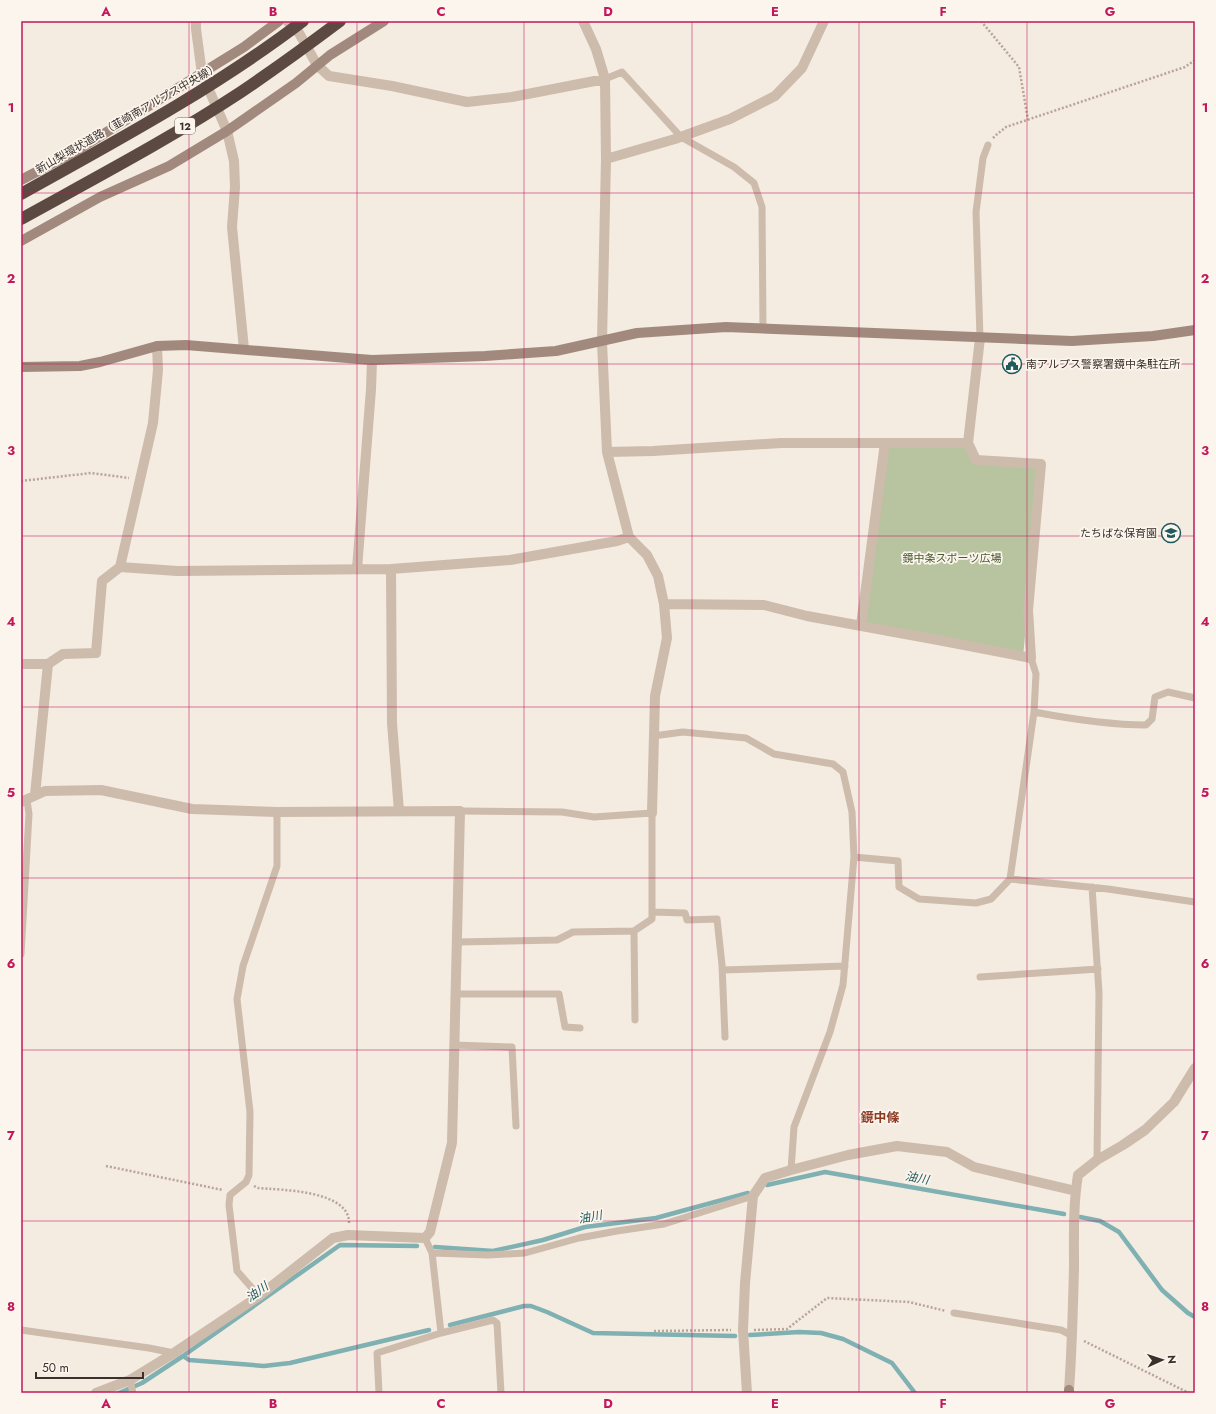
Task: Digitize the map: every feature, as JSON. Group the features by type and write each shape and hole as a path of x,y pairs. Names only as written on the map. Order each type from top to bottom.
{"highway":[{"name":"新山梨環状道路（韮崎南アルプス中央線）","path":"21,194 169,111 230,73 303,21"},
{"name":"12","path":"21,219 127,160 241,92 298,53 340,21"}],"street":[{"path":"196,21 202,74 227,131 234,162 235,187 232,227 244,349"},
{"path":"21,180 76,151 202,74 244,47 279,21"},
{"path":"287,21 299,33 317,65 329,76 392,86 467,102 512,97 605,78"},
{"path":"21,241 100,197 169,166 227,131 296,83 330,55 384,21"},
{"path":"583,21 596,49 605,78 606,159 602,342 607,452 628,537 647,555 658,576 664,604 667,638 655,696 652,813"},
{"path":"606,159 681,137 730,119 775,96 802,68 824,21"},
{"path":"21,367 80,366 157,346 186,345 244,349 328,358 372,360 485,356 556,351 637,334 726,327 1072,341 1153,336 1195,330"},
{"path":"664,604 764,605 807,616 862,625 1031,658 1028,610 1041,464 976,460 968,442 980,338"},
{"path":"21,664 48,664 64,654 96,653 102,581 120,567 152,423 158,370 157,346"},
{"path":"357,569 371,396 372,360"},
{"path":"607,452 653,451 781,443 968,442"},
{"path":"862,625 885,443"},
{"path":"120,567 177,572 391,569 510,560 617,541 628,537"},
{"path":"391,569 392,723 399,811"},
{"path":"28,799 48,664"},
{"path":"28,799 45,791 101,790 192,809 277,812 460,811 452,1143 436,1214 430,1232 425,1238 348,1235 333,1238 259,1296 131,1382 96,1393"},
{"path":"1069,1392 1073,1336 1076,1190 1078,1175 1097,1160 1145,1130 1174,1102 1195,1068"},
{"path":"747,1393 743,1330 745,1283 753,1196 765,1178 848,1155 897,1146 947,1152 974,1167 1076,1190"}],"lane":[{"path":"605,78 622,72 681,137 734,167 754,183 762,207 763,329"},
{"path":"980,338 976,212 984,158 988,145"},
{"path":"854,857 898,861 899,887 919,900 976,903 991,899 1010,879 1034,712 1036,674 1031,658"},
{"path":"1034,712 1066,718 1146,726 1152,720 1155,697 1168,692 1195,698"},
{"path":"653,736 683,732 746,738 774,754 833,764 843,772 852,812 854,857 843,985 830,1032 794,1127 790,1170"},
{"path":"21,954 29,814 28,799"},
{"path":"457,942 557,940 573,932 634,931 652,919 652,813 594,817 562,812 460,811"},
{"path":"259,1296 237,1271 229,1204 230,1195 246,1182 249,1175 250,1112 237,999 243,966 277,866 277,812"},
{"path":"1010,879 1092,887 1195,902"},
{"path":"1092,887 1099,993 1097,1160"},
{"path":"652,912 685,913 688,920 717,919 722,970 725,1037"},
{"path":"634,931 636,1020"},
{"path":"722,970 845,966"},
{"path":"980,977 1098,969"},
{"path":"456,994 559,994 565,1027 580,1028"},
{"path":"454,1045 512,1047 516,1126"},
{"path":"432,1254 488,1255 525,1253 579,1238 617,1230 664,1224 753,1196"},
{"path":"425,1238 432,1254 441,1334"},
{"path":"954,1313 1061,1330 1073,1336"},
{"path":"379,1393 377,1353 493,1320 497,1323 502,1393"},
{"path":"21,1330 149,1348 174,1353"},
{"path":"131,1382 134,1393"}],"path":[{"path":"981,21 1019,67 1028,120"},
{"path":"988,145 996,135 1006,127 1185,67 1195,60"},
{"path":"21,481 92,473 140,480"},
{"path":"106,1166 223,1190 230,1195"},
{"path":"246,1182 258,1188 314,1193 331,1200 344,1209 349,1219 348,1235"},
{"path":"654,1332 787,1329 827,1298 909,1302 954,1313"},
{"path":"1073,1336 1189,1393"}],"green space":[{"name":"鏡中条スポーツ広場","path":"885,443 968,443 977,460 1041,464 1023,657 861,625"}],"waterway":[{"name":"油川","path":"767,1185 825,1172 1064,1214"},
{"name":"油川","path":"435,1247 493,1251 543,1240 585,1227 656,1218 748,1193"},
{"name":"油川","path":"1080,1217 1100,1221 1119,1232 1162,1290 1188,1313 1195,1317"},
{"name":"油川","path":"119,1393 142,1383 183,1356 340,1245 417,1246"},
{"path":"450,1325 524,1306 531,1306 593,1333 735,1336"},
{"path":"183,1356 189,1360 264,1366 290,1363 429,1330"},
{"path":"750,1335 799,1332 821,1333 843,1339 892,1363 915,1393"}],"place":[{"name":"南アルプス警察署鏡中条駐在所","path":"1012,364"},
{"name":"たちばな保育園","path":"1171,533"}],"district":[{"name":"鏡中條","path":"880,1117"}]}
